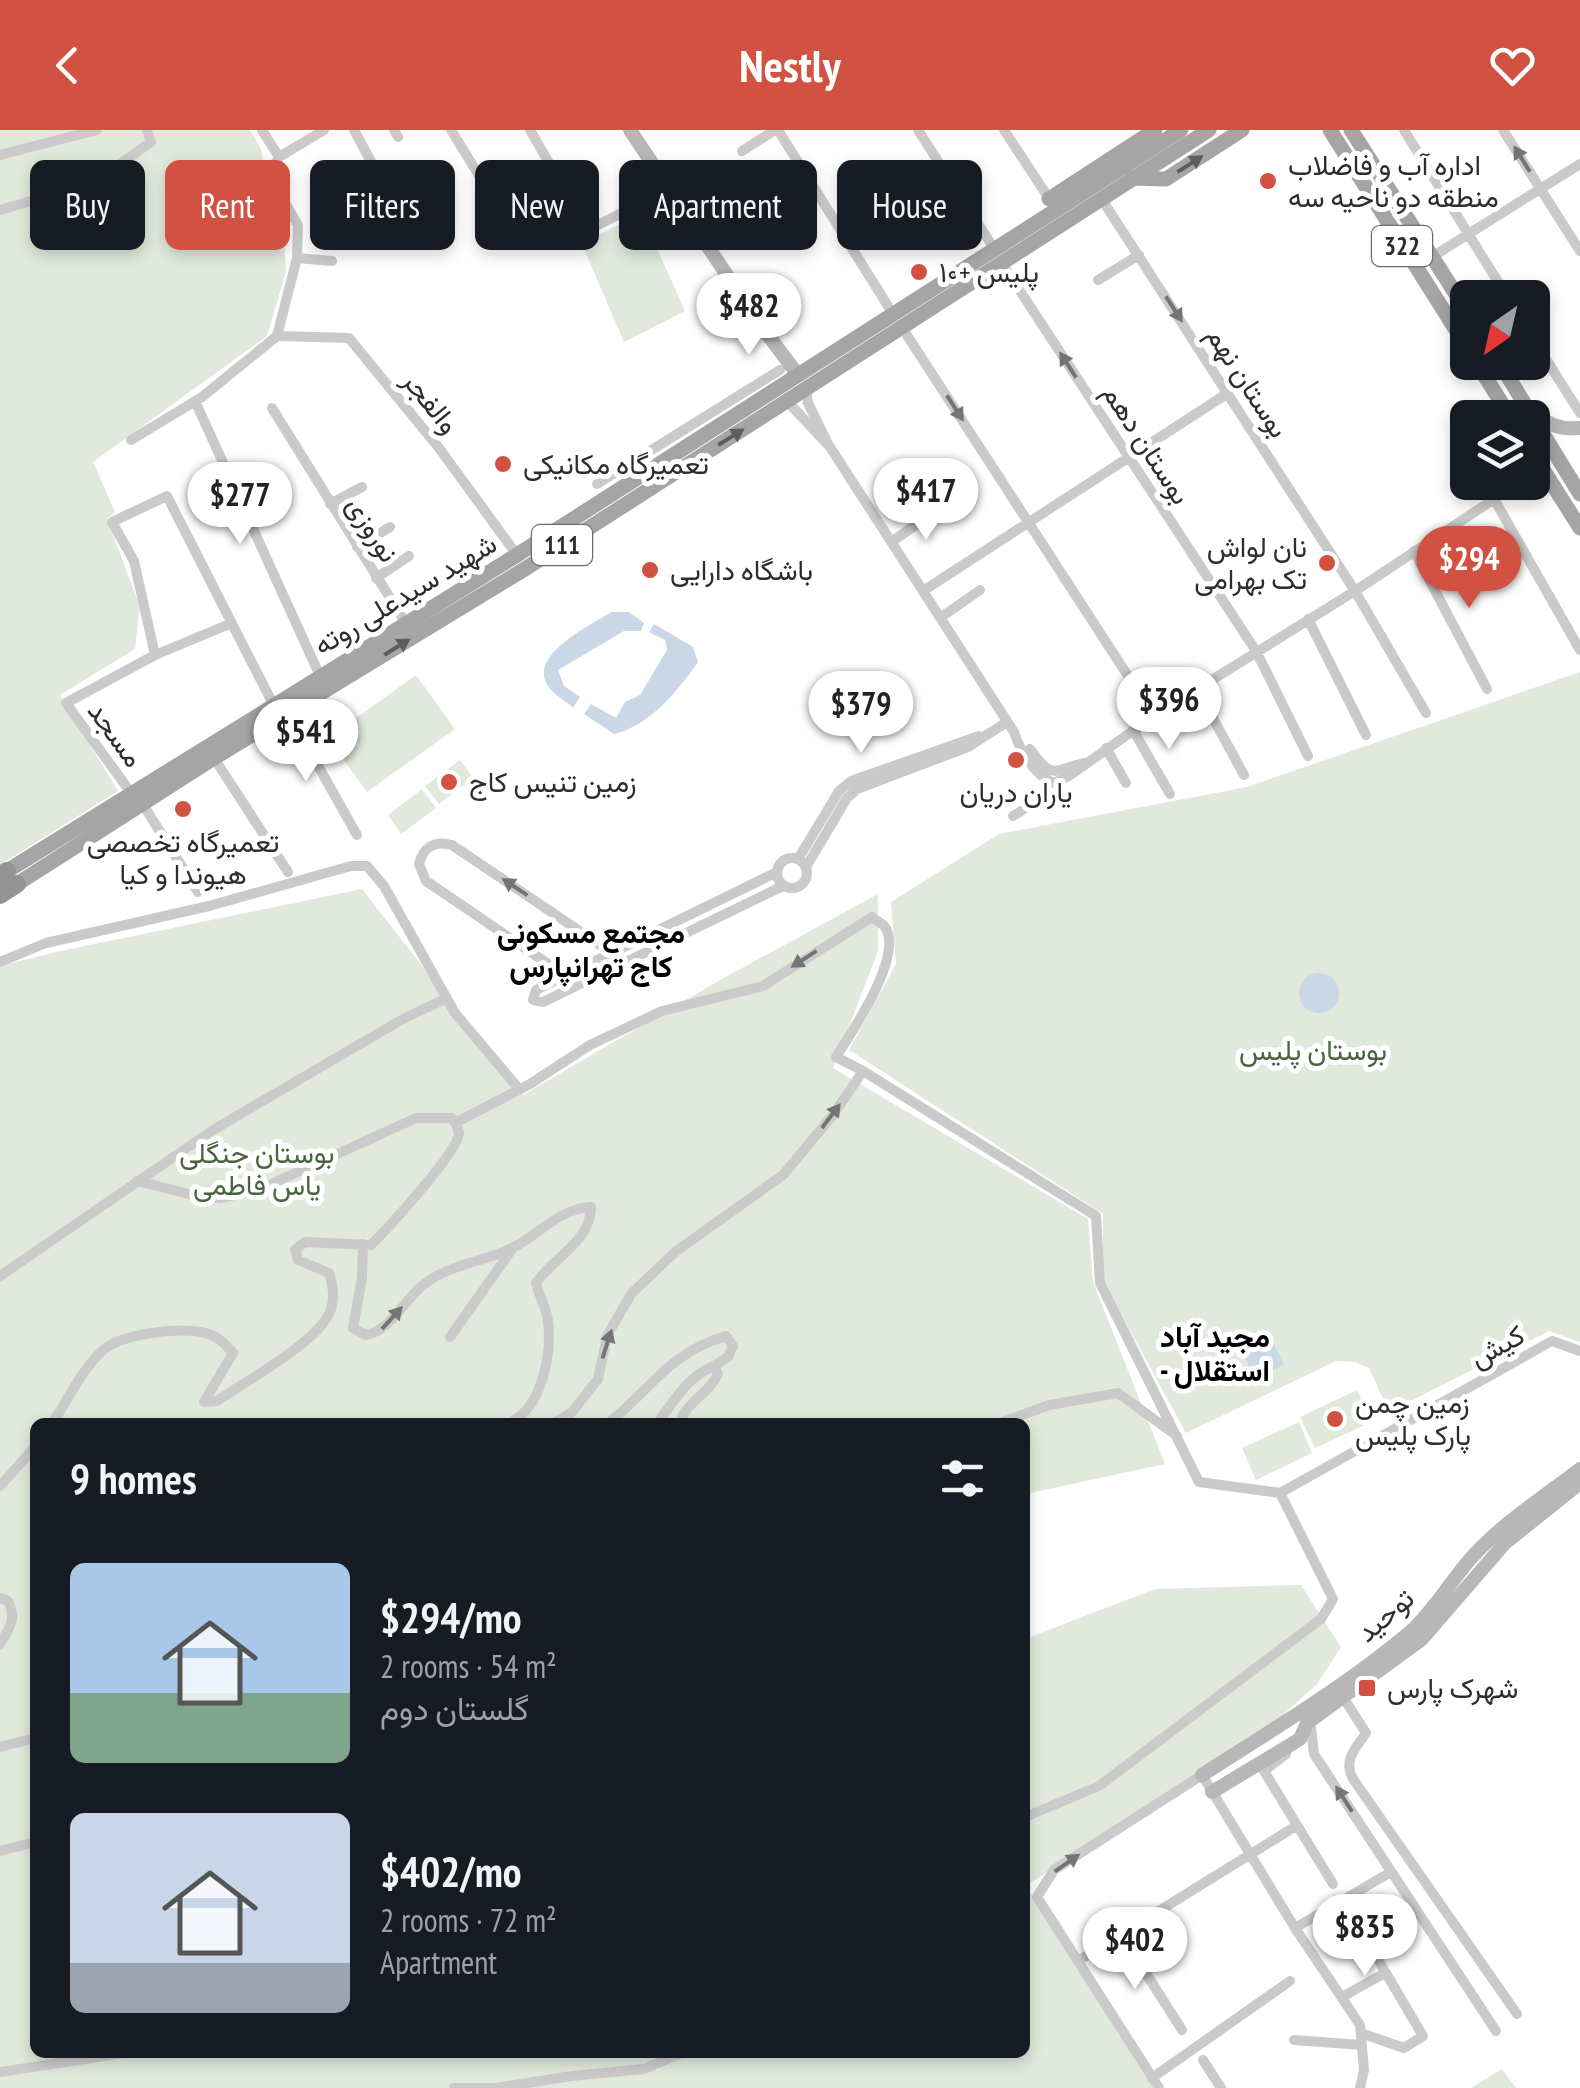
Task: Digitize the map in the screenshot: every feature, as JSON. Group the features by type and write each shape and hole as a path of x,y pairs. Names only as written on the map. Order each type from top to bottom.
{"highway":[{"name":"111","path":"0,894 8,877"}],"main road":[{"path":"630,130 650,160"},
{"name":"شهید سیدعلی روته","path":"1132,171 1181,130"},
{"name":"شهید سیدعلی روته","path":"8,877 137,798 273,704 517,556 792,380 897,320 1132,171 1209,130"},
{"path":"1150,133 1132,171 1166,179 1242,130"},
{"path":"1322,130 1334,136"},
{"name":"322","path":"1351,130 1450,285"},
{"path":"1052,204 1150,133"},
{"name":"322","path":"1334,136 1450,322"},
{"name":"شهید سیدعلی روته","path":"998,256 1052,204 1098,192"},
{"path":"710,250 792,380"},
{"path":"1416,268 1432,257"},
{"path":"1435,298 1435,282 1450,287"},
{"name":"شهید سیدعلی روته","path":"137,798 290,714 788,401 792,380"},
{"path":"1550,425 1580,430 1580,444"},
{"path":"1550,444 1580,494"},
{"path":"1550,487 1580,528"},
{"name":"توحید","path":"1212,1792 1300,1739 1338,1695 1414,1628 1497,1533 1580,1469"},
{"name":"توحید","path":"1202,1775 1338,1695 1422,1638 1506,1542 1580,1483"}],"street":[{"path":"0,155 97,130"},
{"path":"0,210 93,183 151,142 147,130"},
{"path":"262,130 279,158"},
{"path":"132,440 195,401 276,336 297,258 298,225 274,184 272,169 279,158 324,130"},
{"path":"354,130 370,160"},
{"path":"451,130 475,169"},
{"path":"530,130 588,230 619,214"},
{"path":"742,152 777,130 1154,716"},
{"name":"بوستان دهم","path":"918,130 1256,651 1308,756"},
{"path":"1004,130 1052,204"},
{"path":"1404,130 1497,280"},
{"path":"1503,130 1580,252"},
{"path":"1432,257 1580,164"},
{"name":"بوستان نهم","path":"1098,192 1355,591 1426,713"},
{"path":"1098,280 1139,255"},
{"path":"297,258 332,261"},
{"name":"والفجر","path":"276,336 349,338 439,448 517,556"},
{"path":"1550,366 1580,413"},
{"path":"597,484 792,380 808,402 830,447 1042,779 1054,782 1069,776 1154,716 1492,500"},
{"path":"923,591 1228,393"},
{"path":"195,401 320,676"},
{"path":"788,401 830,447"},
{"name":"نوروزی","path":"272,408 404,622"},
{"path":"330,504 362,487"},
{"path":"232,622 155,655 134,561 112,522 167,496 232,622 273,704"},
{"path":"1495,500 1580,650"},
{"path":"891,542 938,510"},
{"path":"358,547 390,528"},
{"path":"1414,551 1487,689"},
{"path":"376,578 409,556"},
{"path":"940,618 980,590"},
{"path":"1308,619 1366,735"},
{"name":"مسجد","path":"137,798 66,702 155,655"},
{"path":"1197,689 1244,775"},
{"path":"290,714 357,835"},
{"path":"802,863 856,789 1010,727"},
{"path":"1010,727 1046,770 1055,773 1086,762"},
{"path":"1133,730 1170,794"},
{"path":"1106,748 1126,783"},
{"path":"214,758 288,872"},
{"path":"1013,816 1043,797 1048,781"},
{"path":"137,798 198,892"},
{"path":"566,976 426,881 419,864 426,848 444,843 452,846 613,952 619,965"},
{"path":"783,886 543,1002 535,1002 536,990 777,872 782,861 802,863"},
{"path":"777,872 783,886 790,889 802,885 807,875 802,863"},
{"path":"0,962 46,943 209,906 351,866 367,866 384,886 446,998 478,1043 519,1089"},
{"path":"455,1122 519,1089 590,1045 662,1011 763,986 872,917 885,928 890,947 870,1002 836,1057 1096,1216 1100,1284 1199,1482 1280,1493 1333,1599 1322,1618 1099,1786 1030,1815"},
{"path":"0,1276 240,1114 446,998"},
{"path":"562,1418 598,1380 608,1336 632,1294 674,1252 783,1175 833,1115 863,1071"},
{"path":"56,1418 105,1348 149,1333 207,1333 233,1353 204,1402 217,1401 308,1339 325,1321 334,1290 329,1273 298,1260 295,1250 306,1242 371,1245 392,1224 458,1137 452,1118 416,1118 288,1177 220,1198 137,1181"},
{"path":"362,1244 362,1278 353,1328 366,1335 379,1332 420,1286 445,1270 513,1247 575,1207 591,1207 591,1217 582,1233 565,1254 548,1265 536,1283 549,1319 543,1376 535,1402 522,1418"},
{"path":"450,1338 513,1247"},
{"path":"614,1418 663,1370 697,1345 726,1336 733,1346 728,1357 700,1372 683,1387 661,1418"},
{"name":"کیش","path":"1280,1493 1552,1341 1580,1351"},
{"path":"681,1418 685,1408 712,1386 718,1374 714,1366"},
{"path":"1013,1418 1050,1404 1118,1393 1178,1436"},
{"path":"0,1486 30,1453"},
{"path":"0,1598 8,1601 14,1613 12,1625 0,1644"},
{"path":"1338,1695 1366,1733 1348,1760 1353,1779 1517,2014"},
{"path":"1310,1728 1264,1771 1332,1884"},
{"path":"1310,1728 1314,1754 1496,2031"},
{"path":"0,1747 30,1739"},
{"path":"1290,1982 1156,2083 1038,1898 1054,1870 1202,1775 1295,1928 1360,2025 1364,2070 1360,2088"},
{"path":"1078,1961 1296,1826"},
{"path":"0,1851 30,1843"},
{"path":"1295,1928 1391,1872"},
{"path":"1342,1900 1423,2036 1404,2048 1361,2033"},
{"path":"1122,1934 1182,2030"},
{"path":"1342,1997 1385,1973"},
{"path":"1294,2040 1362,2046"},
{"path":"0,2072 91,2058"},
{"path":"454,2088 497,2088 644,2069 670,2058"},
{"path":"1203,2060 1221,2088"}],"green space":[{"path":"0,130 250,130 263,160 165,160 165,250 285,250 286,272 267,336 93,462 115,512 107,519 140,607 135,649 60,695 118,791 0,865"},
{"path":"619,225 619,250 658,250 685,311 624,342 584,250 599,250 599,234"},
{"name":"بوستان پلیس","path":"1580,672 1580,1342 1549,1331 1389,1412 1369,1368 1336,1361 1186,1433 1103,1281 1103,1214 849,1050 896,964 891,902 999,834 1247,787"},
{"path":"416,675 455,729 367,792 328,738"},
{"name":"زمین تنیس کاج","path":"460,760 473,778 439,804 425,786"},
{"name":"زمین تنیس کاج","path":"422,789 436,808 401,834 388,815"},
{"name":"بوستان جنگلی یاس فاطمی","path":"362,889 523,1095 720,980 878,894 878,951 833,1068 1088,1219 1093,1282 1165,1464 1030,1493 1030,1418 30,1418 30,2058 1030,2058 1030,1892 1153,2088 0,2088 0,966"},
{"name":"زمین چمن پارک پلیس","path":"1357,1390 1371,1422 1315,1448 1300,1417"},
{"name":"زمین چمن پارک پلیس","path":"1299,1422 1312,1453 1256,1480 1242,1448"},
{"name":"بوستان جنگلی یاس فاطمی","path":"1301,1585 1341,1647 1317,1684 1271,1726 1030,1883 1030,1637 1155,1589"},
{"path":"1502,2069 1516,2088 1471,2088"}],"water":[{"path":"611,612 629,612 644,623 641,631 624,631 558,670 564,686 580,697 573,708 548,686 546,663 576,633"},
{"path":"654,624 693,647 698,662 651,715 614,734 584,714 591,704 616,718 625,702 640,695 667,650 665,640 649,632"},
{"path":"1319,973 1333,979 1339,993 1333,1007 1319,1013 1305,1007 1299,993 1305,979"},
{"path":"1271,1339 1284,1365 1255,1378 1243,1353"}],"place":[{"name":"اداره آب و فاضلاب منطقه دو ناحیه سه","path":"1268,181"},
{"name":"پلیس +۱۰","path":"919,272"},
{"name":"تعمیرگاه مکانیکی","path":"503,464"},
{"name":"نان‌ لواش‌ تک‌ بهرامی","path":"1327,563"},
{"name":"باشگاه دارایی","path":"650,570"},
{"name":"یاران دریان","path":"1016,760"},
{"name":"زمین تنیس کاج","path":"449,782"},
{"name":"تعمیرگاه تخصصی هیوندا و کیا","path":"183,809"},
{"name":"زمین چمن پارک پلیس","path":"1335,1419"},
{"name":"شهرک پارس","path":"1367,1688"}],"district":[{"name":"مجتمع مسکونی کاج تهرانپارس","path":"591,950"},
{"name":"مجید آباد - استقلال","path":"1215,1354"}]}
